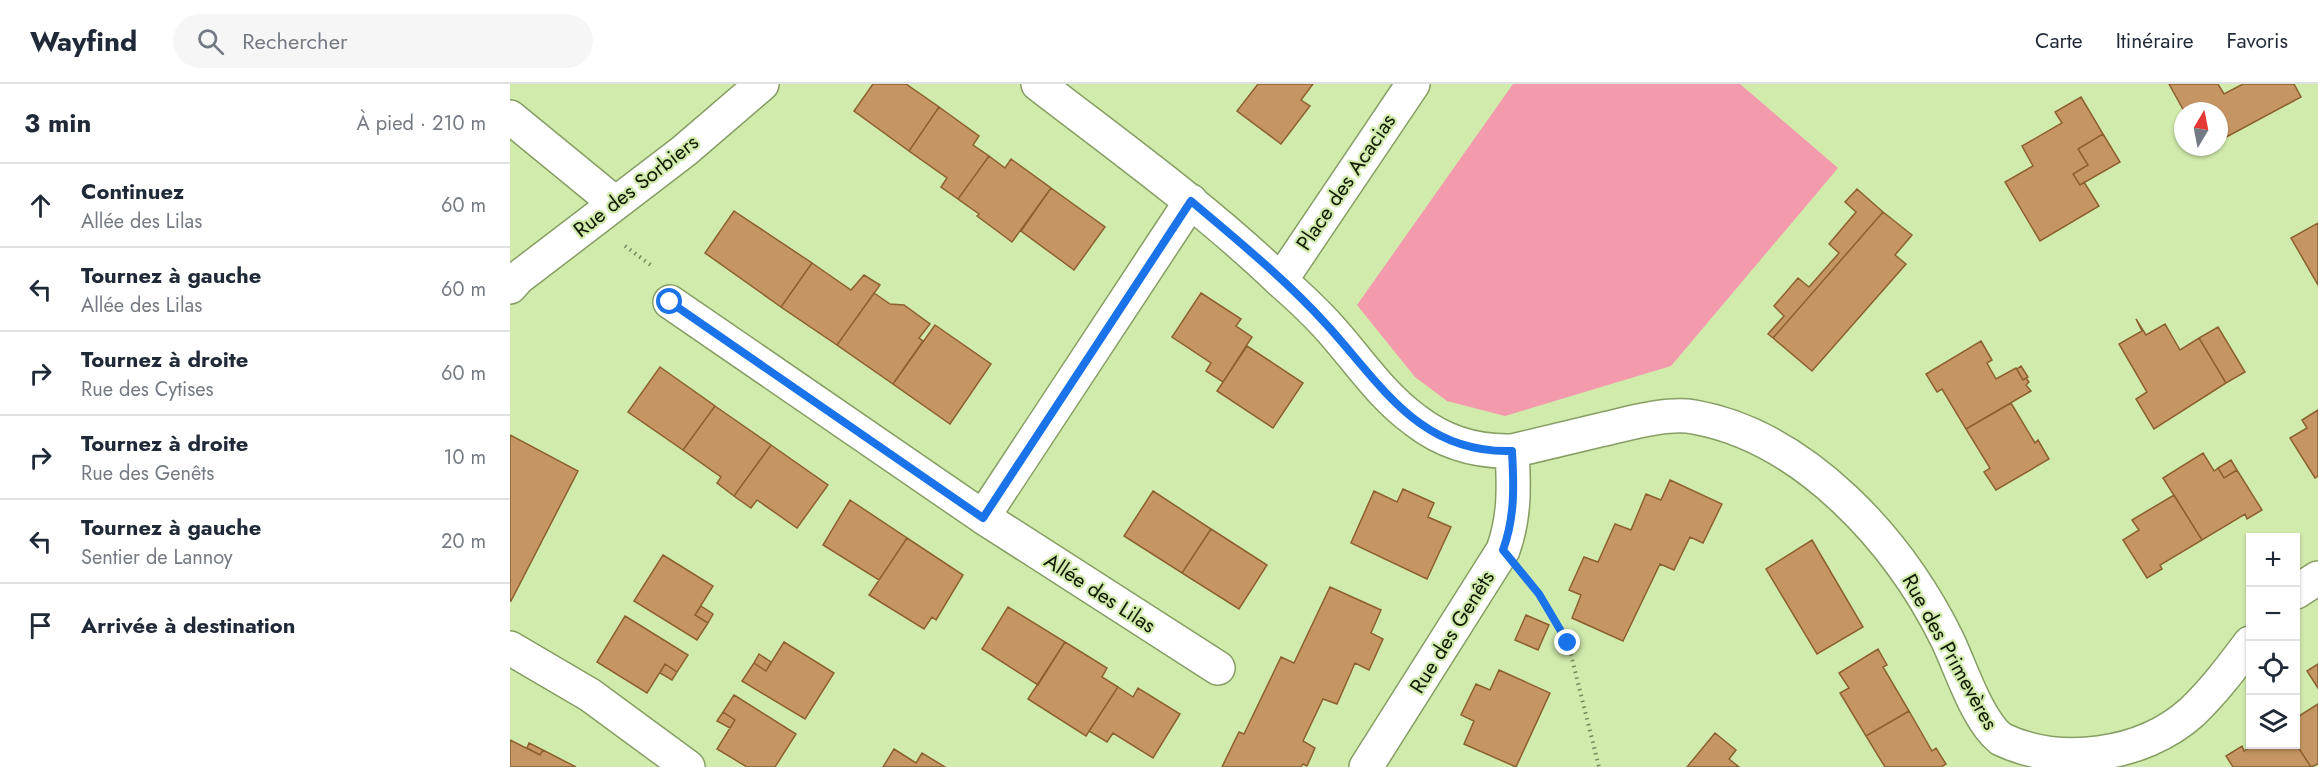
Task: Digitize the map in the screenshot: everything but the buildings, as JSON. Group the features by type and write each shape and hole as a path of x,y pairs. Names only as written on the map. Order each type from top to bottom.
{"street":[{"name":"Rue des Sorbiers","path":"510,287 518,278 684,151 762,84"},
{"name":"Rue des Primevères","path":"1038,84 1191,201 1240,242 1325,323 1377,384 1415,421 1438,435 1467,447 1494,452 1512,451 1647,419 1692,416 1726,425 1768,443 1802,465 1844,498 1893,554 1923,596 1986,723 2000,739 2025,754 2055,762 2082,763 2108,760 2132,750 2165,732 2191,712 2216,687 2246,648"},
{"name":"Place des Acacias","path":"1281,280 1413,84"},
{"path":"510,117 615,203"},
{"path":"983,518 1191,201"},
{"name":"Allée des Lilas","path":"670,302 983,518 1218,668"},
{"name":"Rue des Genêts","path":"1366,767 1503,550 1511,524 1514,491 1512,451"},
{"path":"2300,589 2318,578"},
{"path":"510,648 590,695 688,767"}],"path":[{"path":"615,203 620,242 673,283 670,302"},
{"path":"1503,550 1539,594 1568,643 1599,767"}],"shaded area":[{"path":"1513,84 1740,84 1838,168 1671,366 1505,416 1447,401 1415,377 1357,305"}],"route":[{"path":"670,302 983,518 1191,201 1240,242 1325,323 1377,384 1415,421 1438,435 1467,447 1494,452 1512,451 1514,491 1511,524 1503,550 1539,594 1568,643"}]}
